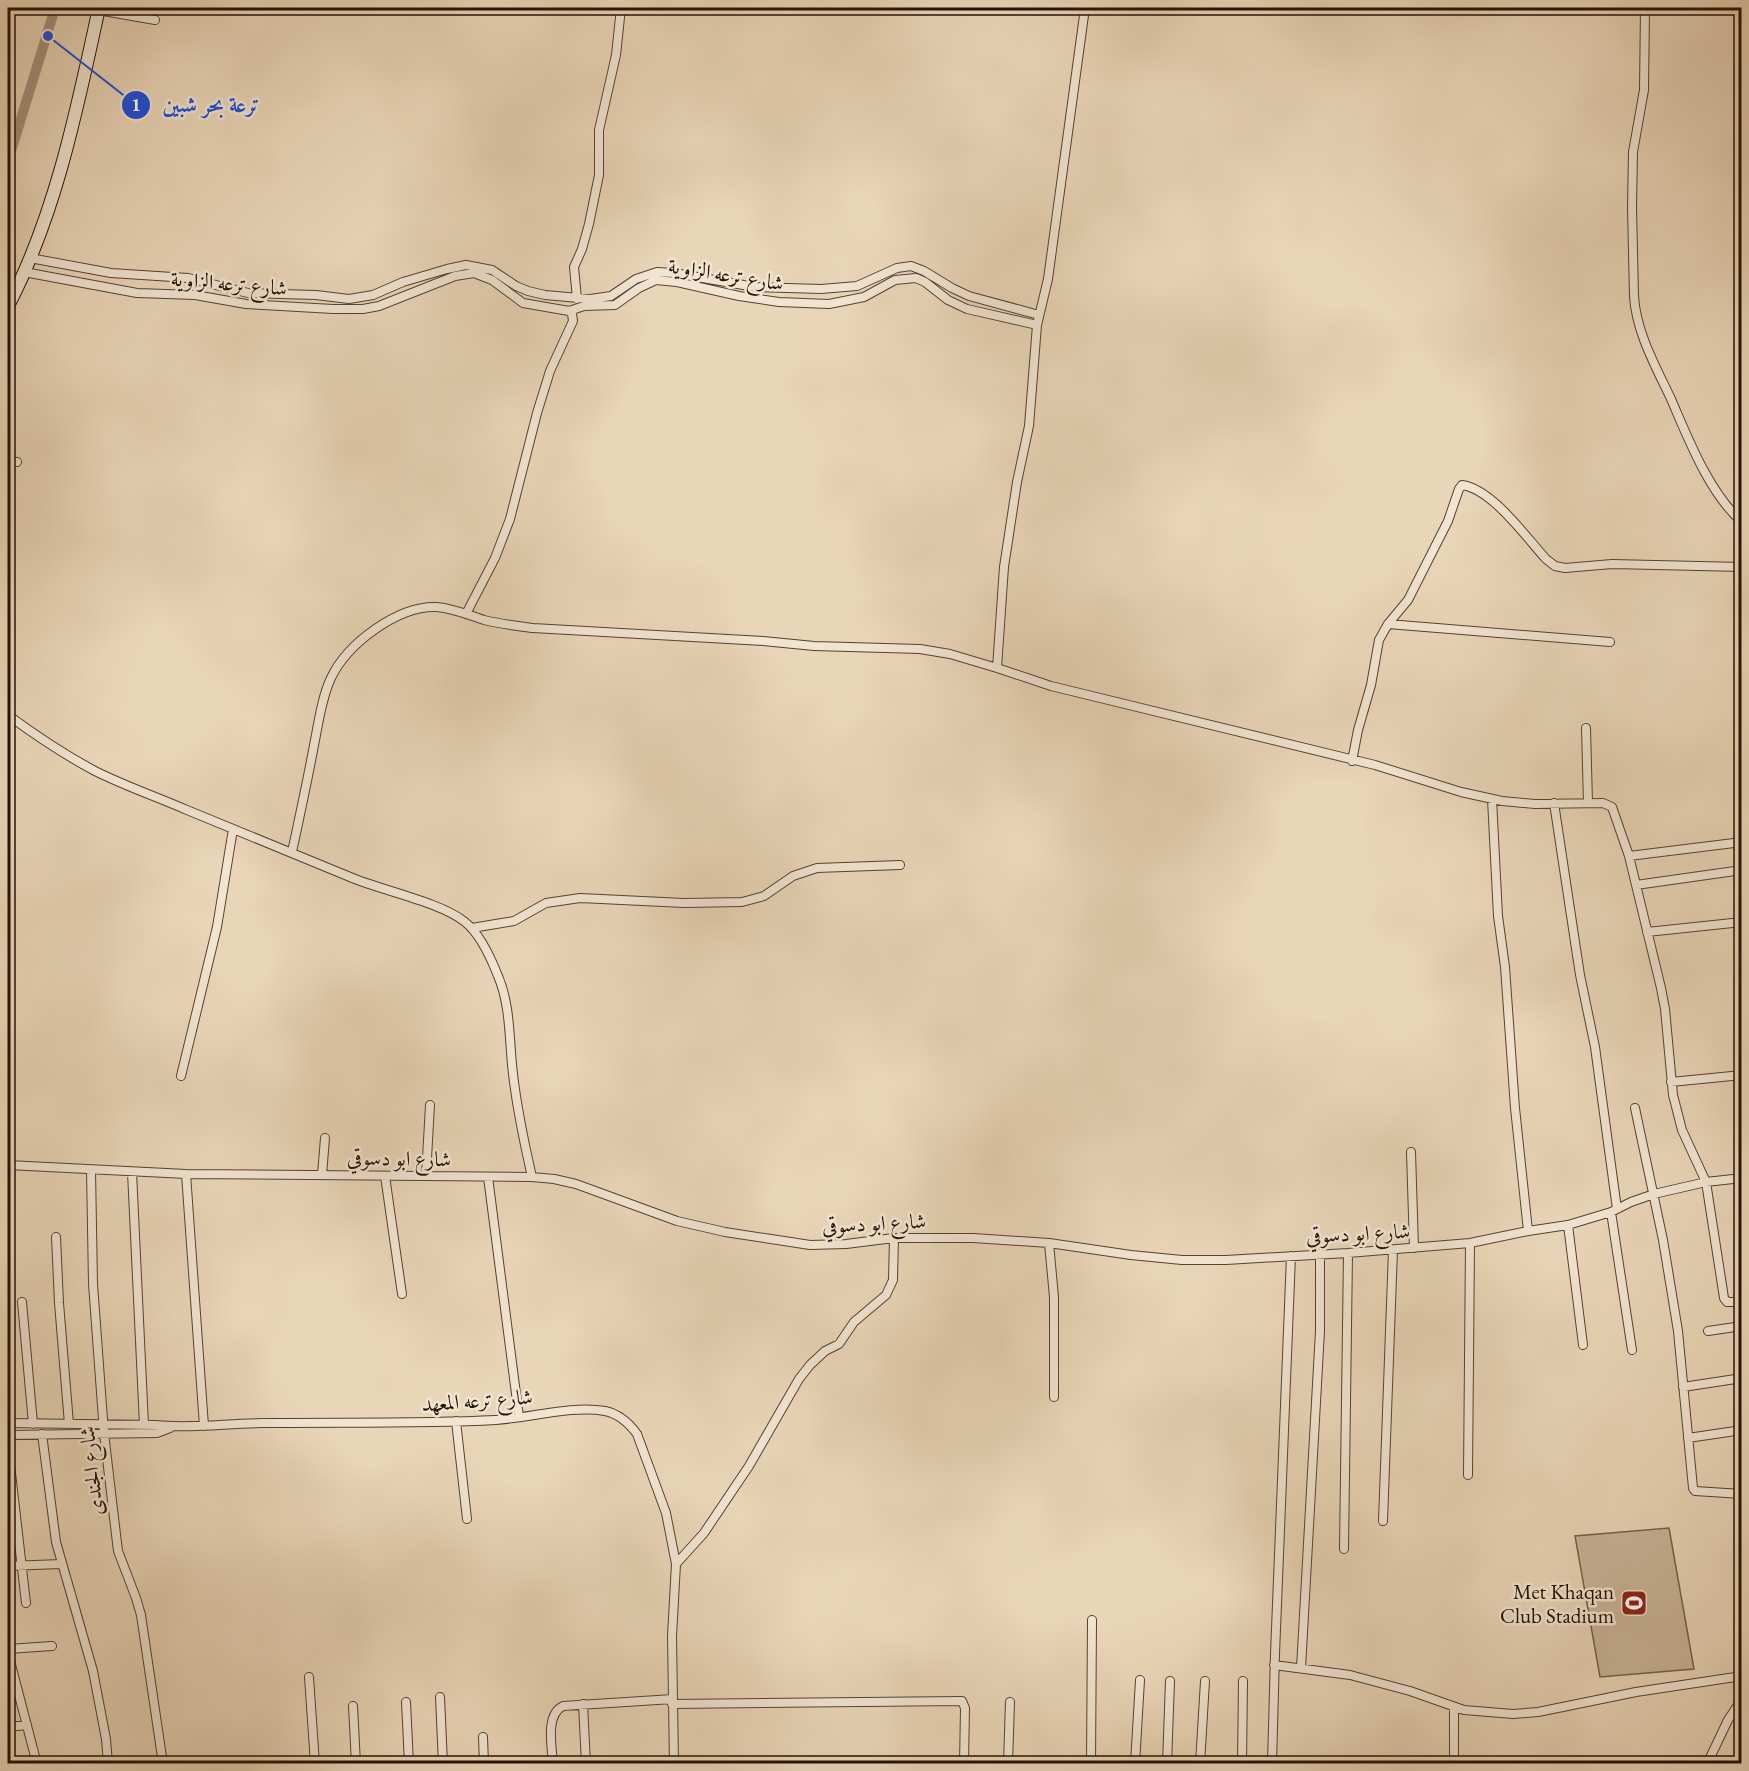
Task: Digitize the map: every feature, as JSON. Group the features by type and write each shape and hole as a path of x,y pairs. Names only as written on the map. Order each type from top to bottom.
{"main road":[{"path":"8,306 30,258 54,191 81,87 98,9"}],"street":[{"path":"577,299 574,267 585,241 598,183 599,130 616,56 621,8"},
{"path":"997,668 1004,567 1017,482 1029,426 1036,325 1049,268 1085,8"},
{"path":"1645,8 1644,90 1633,152 1632,182 1636,315 1656,368 1691,447 1725,504 1742,522"},
{"path":"98,9 155,20"},
{"name":"شارع ترعه الزاوية","path":"30,258 111,273 188,278 248,293 316,295 349,299 373,295 447,268 474,265 492,270 528,291 577,299 604,298 643,276 657,272 755,286 821,290 857,286 897,268 911,266 924,270 969,296 1039,315"},
{"name":"شارع ترعه الزاوية","path":"24,272 131,292 195,295 246,304 333,309 379,306 455,276 474,273 492,280 524,303 569,311 584,306 615,305 639,288 656,280 677,282 739,297 779,302 829,304 864,297 904,277 916,278 925,282 948,300 967,309 1036,325"},
{"path":"466,614 495,558 510,519 547,382 573,321 569,311"},
{"path":"8,461 17,462"},
{"path":"1352,761 1371,685 1379,640 1388,624 1408,600 1448,521 1458,489 1462,485 1482,493 1496,504 1555,566 1564,568 1612,564 1742,567"},
{"path":"292,852 322,705 331,678 346,657 368,634 393,618 416,609 434,607 453,609 511,626 814,646 920,649 950,654 1051,686 1374,765 1461,792 1492,799 1535,804 1603,802 1612,807 1629,856 1665,1009 1671,1082 1683,1130 1706,1182 1724,1298 1728,1302 1742,1302"},
{"path":"1388,624 1610,642"},
{"path":"8,715 26,729 96,771 233,829 454,915 472,928 495,968 503,990 520,1128 532,1177"},
{"path":"1586,728 1588,803"},
{"path":"1492,799 1498,916 1505,968 1514,1098 1528,1231"},
{"path":"1554,803 1580,975 1595,1047 1632,1350"},
{"path":"181,1076 217,927 233,829"},
{"path":"1629,856 1742,842"},
{"path":"472,928 514,921 546,903 560,900 580,898 703,904 742,902 764,896 793,876 817,868 900,865"},
{"path":"1636,885 1742,870"},
{"path":"1647,932 1742,922"},
{"path":"1671,1082 1742,1075"},
{"path":"426,1176 430,1105"},
{"path":"1635,1108 1654,1194 1678,1331 1692,1482 1695,1491 1742,1494"},
{"path":"322,1175 325,1138"},
{"path":"1411,1152 1414,1248"},
{"name":"شارع ابو دسوقي","path":"8,1166 132,1172 532,1177 567,1182 677,1221 725,1232 810,1245 846,1244 894,1238 973,1238 1049,1243 1182,1260 1226,1260 1348,1253 1470,1243 1568,1225 1654,1194 1706,1182 1742,1178"},
{"name":"شارع الجندى","path":"91,1170 93,1284 104,1429 118,1551 139,1606 163,1764"},
{"path":"132,1172 144,1425"},
{"path":"186,1173 204,1426"},
{"path":"385,1176 402,1294"},
{"path":"488,1177 519,1417"},
{"path":"1568,1225 1583,1345"},
{"path":"56,1237 69,1424"},
{"path":"676,1564 704,1533 749,1466 804,1372 825,1351 839,1344 854,1323 886,1295 893,1280 894,1238"},
{"path":"1049,1243 1054,1297 1054,1397"},
{"path":"1468,1475 1470,1243"},
{"path":"1383,1521 1393,1250"},
{"path":"1344,1549 1348,1253"},
{"path":"1301,1668 1318,1384 1320,1254"},
{"path":"1272,1764 1291,1256"},
{"path":"22,1302 33,1424"},
{"path":"1708,1331 1742,1326"},
{"path":"1683,1387 1742,1378"},
{"name":"شارع ترعه المعهد","path":"8,1435 144,1425 174,1427 261,1423 456,1422 592,1410 605,1411 618,1416 629,1423 637,1434 666,1514 676,1564 672,1636 674,1764"},
{"path":"456,1422 467,1519"},
{"name":"شارع ترعه المعهد","path":"8,1423 69,1424 157,1433 174,1427"},
{"path":"19,1424 21,1435"},
{"path":"1688,1438 1742,1430"},
{"path":"42,1434 60,1563 72,1594 93,1671 106,1739 108,1764"},
{"path":"8,1447 26,1603"},
{"path":"8,1566 60,1563"},
{"path":"1091,1764 1092,1620"},
{"path":"37,1764 9,1672 8,1651 52,1646"},
{"path":"1274,1665 1350,1675 1410,1691 1464,1710 1481,1713 1532,1713 1636,1692 1742,1676"},
{"path":"309,1677 315,1764"},
{"path":"1136,1764 1140,1680"},
{"path":"1167,1764 1170,1681"},
{"path":"1200,1764 1205,1681"},
{"path":"1242,1764 1243,1681"},
{"path":"440,1697 443,1764"},
{"path":"1707,1764 1728,1720 1742,1699"},
{"path":"553,1764 552,1719 557,1709 563,1706 672,1701 959,1700 964,1703 965,1708 964,1764"},
{"path":"406,1702 409,1764"},
{"path":"1008,1764 1010,1702"},
{"path":"583,1704 586,1764"},
{"path":"353,1706 356,1764"},
{"path":"1454,1707 1454,1764"},
{"path":"8,1727 27,1725"},
{"path":"483,1737 484,1764"}],"shaded area":[{"name":"Met Khaqan Club Stadium","path":"1669,1528 1694,1669 1600,1677 1575,1536"}],"waterway":[{"path":"8,161 55,8"}],"place":[{"name":"ترعة بحر شبين","path":"48,36"},
{"name":"Met Khaqan Club Stadium","path":"1634,1603"}]}
